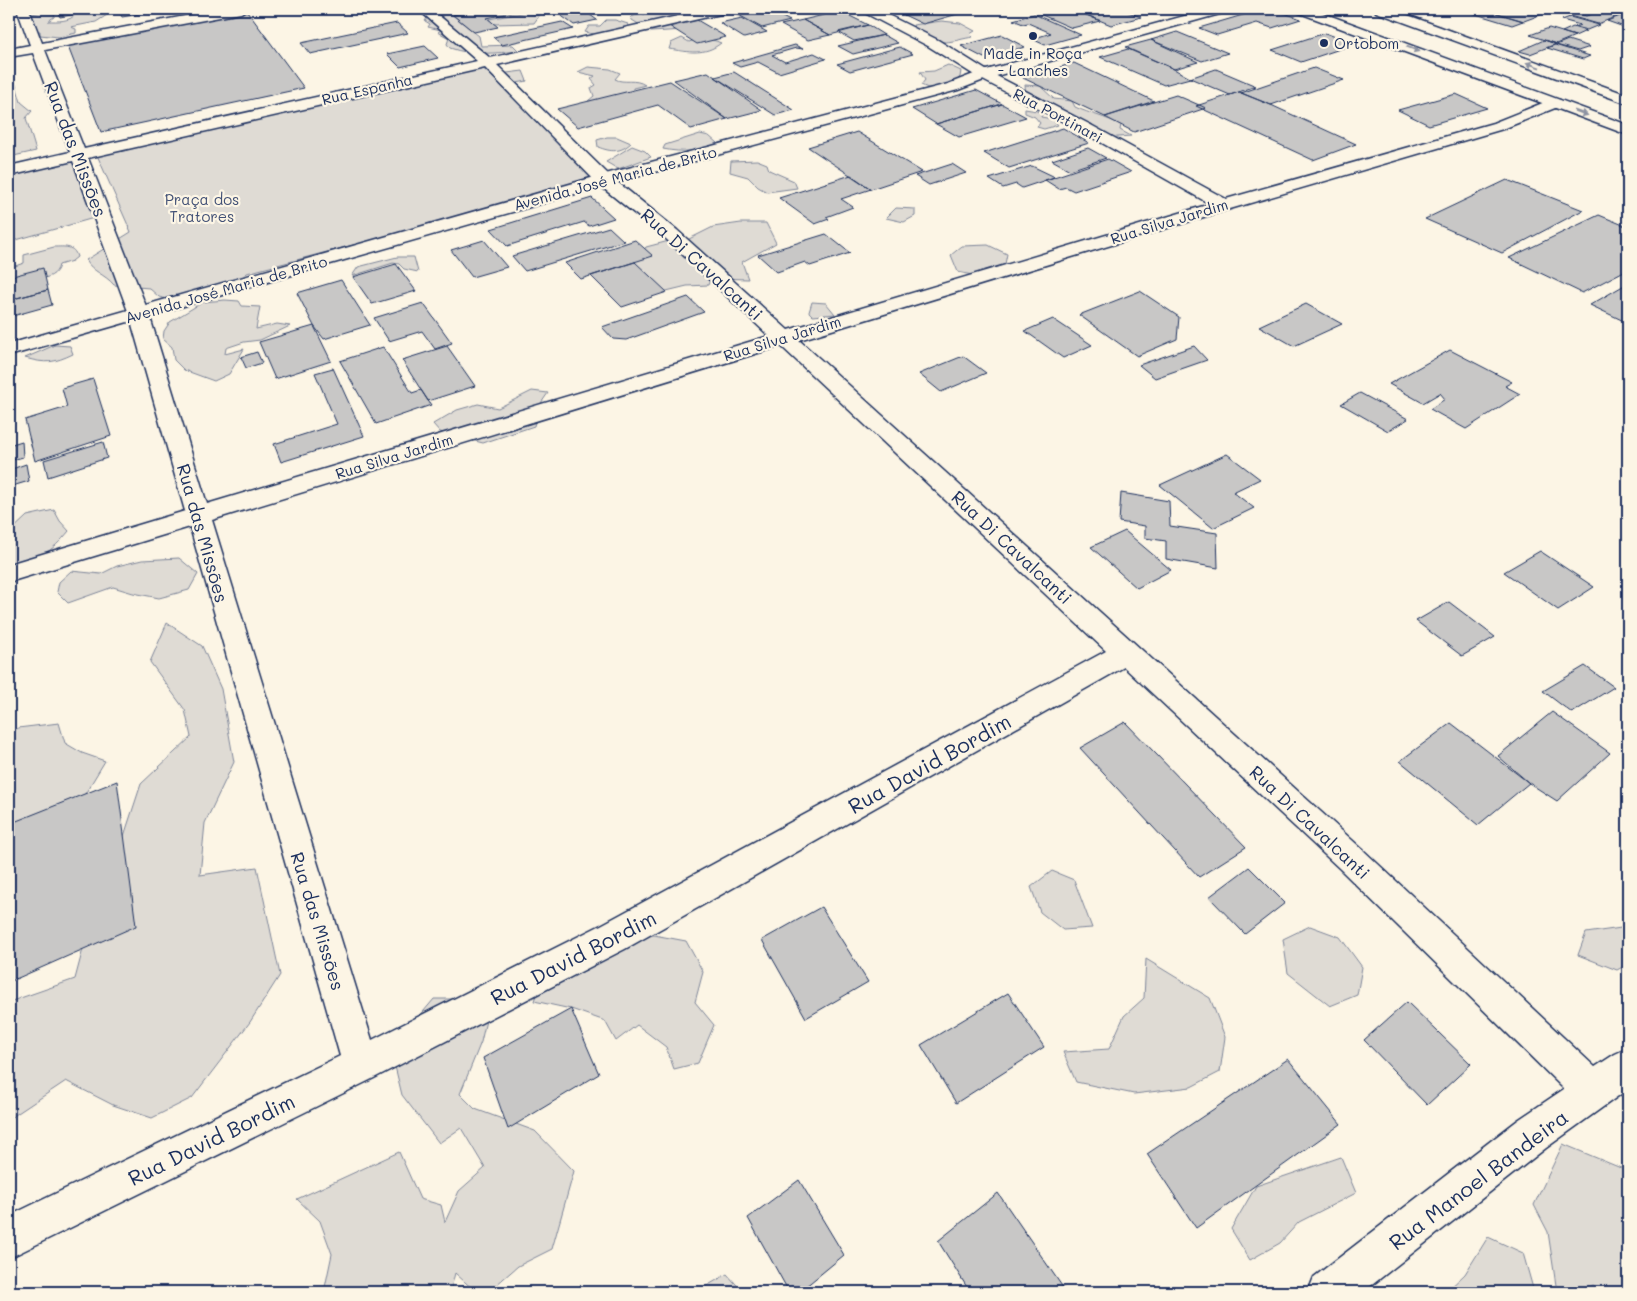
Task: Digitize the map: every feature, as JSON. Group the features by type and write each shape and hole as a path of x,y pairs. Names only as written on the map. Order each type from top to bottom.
{"street":[{"name":"Rua das Missões","path":"23,9 36,48 79,154 139,314 361,1065"},
{"path":"9,53 240,9"},
{"name":"Rua Di Cavalcanti","path":"424,9 487,62 604,180 671,234 1351,859 1594,1092"},
{"name":"Rua Espanha","path":"9,171 725,9"},
{"name":"Rua Portinari","path":"867,9 933,43 984,75 1224,204"},
{"name":"Avenida José Maria de Brito","path":"9,350 604,180 953,87 984,75 1223,9"},
{"path":"1301,9 1628,130"},
{"path":"1380,9 1628,100"},
{"name":"Rua Silva Jardim","path":"9,573 1224,204 1498,126 1554,103"},
{"name":"Rua David Bordim","path":"9,1238 361,1065 613,937 1126,654"},
{"name":"Rua Manoel Bandeira","path":"1330,1292 1532,1134 1628,1068"}],"green space":[{"path":"439,9 451,14 479,36 481,46 513,45 519,51 475,53 450,48 447,44 449,38 438,32 441,30 428,27 430,24 425,21 430,14"},
{"path":"665,9 678,9 680,12 674,17 682,20 685,30 651,32 632,20 631,17 657,12"},
{"path":"98,11 107,15 96,22 71,27 76,29 76,33 59,37 40,35 40,31 34,32 29,15 40,12 55,14 48,21 59,21 67,20 76,14"},
{"path":"527,12 539,16 534,23 494,24 489,19"},
{"path":"606,20 615,20 628,24 626,32 604,37 585,32 589,26 600,26"},
{"path":"942,21 960,23 975,31 970,34 973,37 948,42 937,41 920,33 913,25"},
{"path":"682,38 689,42 705,39 721,43 709,50 696,52 669,49 671,43"},
{"path":"9,62 21,102 32,111 26,118 36,151 9,157"},
{"name":"Praça dos Tratores","path":"479,65 497,81 507,73 523,71 527,81 506,85 498,82 600,180 247,273 223,295 184,304 159,297 149,288 114,285 86,260 131,232 97,155"},
{"path":"948,65 961,71 960,77 952,86 928,88 921,85 925,80 920,72 934,71"},
{"path":"588,67 610,69 620,73 615,79 645,85 633,88 633,94 597,102 588,101 594,96 591,88 596,85 591,79 595,76 578,72"},
{"path":"1025,85 1040,86 1054,99 1072,101 1075,107 1121,125 1120,130 1131,136 1106,138 1092,124 1075,120 1070,114 1026,95"},
{"path":"1025,109 1043,112 1041,117 1053,119 1058,125 1044,129 1037,127 1040,123 1035,117 1025,113"},
{"path":"700,134 709,136 717,143 691,151 663,149 665,145"},
{"path":"617,137 631,143 623,149 615,151 598,147 597,140"},
{"path":"632,146 645,151 651,157 618,169 606,162"},
{"path":"72,157 94,218 9,242 9,172"},
{"path":"757,160 767,164 769,170 794,181 797,188 767,192 758,187 748,177 730,172 731,161"},
{"path":"896,208 915,209 915,216 904,222 886,218"},
{"path":"741,223 766,223 776,243 742,262 748,279 711,278 708,285 687,286 646,296 628,266 635,262 646,247 669,241 685,241 713,227"},
{"path":"988,245 1007,254 1005,264 977,276 958,272 951,255 962,246"},
{"path":"54,247 65,247 74,250 77,257 72,261 59,265 56,271 45,278 9,277 9,268 24,263 24,255"},
{"path":"397,257 414,257 418,272 404,269 399,264 393,263 352,276 358,267"},
{"path":"239,301 242,306 260,307 256,329 277,324 290,326 260,340 244,342 226,348 225,354 244,349 229,374 214,381 184,370 174,360 172,347 163,339 164,331 170,322 203,302"},
{"path":"812,302 826,303 835,314 813,316 809,312"},
{"path":"55,345 70,346 73,354 50,362 25,358"},
{"path":"532,391 548,393 539,406 534,426 483,443 440,432 433,424 457,410 478,404 498,408"},
{"path":"54,510 60,521 69,531 43,555 9,567 9,533 27,516"},
{"path":"179,558 198,574 189,590 159,598 113,587 68,603 57,592 59,582 71,571 101,574 117,566 142,560"},
{"path":"167,623 202,646 221,689 234,762 205,823 200,875 257,867 280,975 250,1022 192,1098 152,1118 113,1105 66,1081 9,1119 9,1002 75,979 99,889 124,836 141,784 191,737 185,710 150,662"},
{"path":"59,723 65,743 82,753 105,761 85,794 52,819 9,824 9,733 18,728"},
{"path":"1052,871 1074,880 1092,928 1063,930 1040,912 1031,887"},
{"path":"1310,926 1340,937 1362,967 1357,995 1330,1006 1288,973 1283,939"},
{"path":"1628,927 1628,964 1617,970 1578,955 1586,933"},
{"path":"654,935 686,941 703,972 695,1002 714,1025 698,1063 674,1069 666,1047 637,1025 616,1041 605,1021 571,1009 534,1001 543,973 613,937"},
{"path":"1146,959 1210,998 1225,1037 1220,1072 1191,1087 1134,1094 1076,1082 1063,1052 1109,1049 1124,1016 1144,998"},
{"path":"434,999 491,999 481,1042 460,1094 475,1109 535,1131 574,1171 552,1249 518,1266 488,1292 476,1292 455,1273 450,1292 324,1292 332,1254 320,1221 297,1199 399,1152 420,1199 441,1205 445,1222 459,1191 485,1168 461,1128 439,1143 402,1095 391,1050"},
{"path":"1563,1144 1628,1171 1628,1292 1606,1292 1593,1285 1581,1292 1557,1292 1548,1232 1534,1205"},
{"path":"1341,1157 1356,1193 1299,1222 1280,1243 1250,1260 1231,1229 1256,1186"},
{"path":"1488,1237 1523,1253 1534,1292 1446,1292 1465,1274"},
{"path":"727,1274 743,1292 698,1292 700,1290"}],"building":[{"path":"56,9 104,9 60,17"},
{"path":"118,9 169,9 122,17"},
{"path":"482,9 529,9 487,18 498,27 474,32 453,15"},
{"path":"552,9 582,9 597,20 574,25"},
{"path":"637,9 653,9 657,11 645,14"},
{"path":"767,9 790,21 762,28 737,14"},
{"path":"926,9 950,9 961,13 923,24 904,15"},
{"path":"1028,9 1073,9 1100,21 1072,28"},
{"path":"1121,9 1141,17 1111,25 1075,10"},
{"path":"1263,9 1273,9 1301,19 1272,28 1257,23 1217,35 1199,28"},
{"path":"1483,9 1523,21 1512,25 1469,12"},
{"path":"1484,9 1556,9 1524,21"},
{"path":"1557,9 1577,9 1571,11 1586,16 1604,9 1616,9 1627,12 1598,24 1552,11"},
{"path":"247,11 304,88 101,132 67,44"},
{"path":"840,11 868,25 830,35 803,20"},
{"path":"1628,13 1628,25 1624,27 1607,21"},
{"path":"1034,14 1081,35 1045,45 1032,39 1051,33 1028,23 1023,24 1013,20"},
{"path":"1570,17 1599,25 1587,30 1575,27 1580,25 1562,20"},
{"path":"742,18 767,32 744,38 720,23"},
{"path":"697,20 726,37 697,44 669,26"},
{"path":"803,20 830,35 808,40 781,25"},
{"path":"562,22 573,29 502,45 493,37"},
{"path":"397,23 408,33 310,54 301,43"},
{"path":"868,25 884,35 854,41 838,32"},
{"path":"1573,27 1586,31 1575,36 1562,32"},
{"path":"1549,28 1575,36 1556,44 1530,35"},
{"path":"1177,32 1228,53 1202,61 1151,40"},
{"path":"1325,33 1355,44 1301,62 1272,50"},
{"path":"884,35 898,43 853,54 838,46"},
{"path":"1002,35 1025,47 984,58 961,46"},
{"path":"1151,40 1198,62 1174,69 1125,47"},
{"path":"1544,40 1556,44 1530,54 1519,51"},
{"path":"1568,40 1590,47 1578,51 1556,45"},
{"path":"795,45 803,49 796,48 772,55 785,62 814,53 826,59 779,73 758,62 740,67 732,63"},
{"path":"1555,45 1590,56 1583,59 1547,48"},
{"path":"425,46 438,58 400,67 387,54"},
{"path":"900,47 913,54 850,71 837,64"},
{"path":"1128,49 1190,78 1164,85 1100,57"},
{"path":"1074,63 1154,101 1105,117 1023,78"},
{"path":"1314,68 1344,80 1271,105 1241,93"},
{"path":"1216,69 1256,86 1230,95 1190,78"},
{"path":"708,72 762,110 727,119 674,80"},
{"path":"734,72 794,110 775,115 715,77"},
{"path":"670,81 727,119 691,129 658,105 578,127 557,109"},
{"path":"976,90 1002,104 936,124 912,109"},
{"path":"1239,92 1356,144 1313,160 1196,106"},
{"path":"1456,94 1487,108 1429,125 1398,110"},
{"path":"1176,95 1206,108 1134,132 1105,117"},
{"path":"1002,104 1026,117 959,137 936,124"},
{"path":"1063,128 1089,143 1009,168 984,153"},
{"path":"857,132 922,172 871,189 808,147"},
{"path":"1088,148 1106,158 1070,170 1052,160"},
{"path":"1108,159 1131,172 1074,191 1066,187 1059,189 1045,180"},
{"path":"952,164 966,173 929,185 915,176"},
{"path":"1032,166 1055,177 1022,188 1016,184 1003,188 989,179"},
{"path":"851,175 871,189 841,199 853,207 826,217 829,219 815,224 779,198"},
{"path":"1507,180 1583,210 1502,253 1425,219"},
{"path":"592,198 614,218 589,226 584,222 507,246 491,229"},
{"path":"1599,215 1628,227 1628,269 1582,293 1509,258"},
{"path":"609,227 624,241 525,271 512,256"},
{"path":"826,234 850,253 810,266 805,262 777,272 758,255"},
{"path":"484,240 507,267 472,277 451,250"},
{"path":"635,240 653,256 581,279 565,263"},
{"path":"635,262 667,292 622,307 591,276"},
{"path":"396,264 416,291 372,304 353,277"},
{"path":"43,268 48,290 9,300 9,277"},
{"path":"341,280 370,325 324,339 314,326 297,293"},
{"path":"1628,283 1628,323 1590,305"},
{"path":"48,290 52,305 9,317 9,300"},
{"path":"1140,291 1179,317 1177,339 1137,356 1079,315"},
{"path":"688,297 704,312 626,340 613,339 602,327"},
{"path":"423,303 452,343 435,349 422,331 389,341 374,318"},
{"path":"1306,304 1342,324 1294,346 1259,326"},
{"path":"1053,319 1092,345 1063,358 1025,331"},
{"path":"314,326 331,361 275,379 259,342"},
{"path":"447,346 475,386 428,401 402,360"},
{"path":"1194,346 1207,360 1155,378 1139,365"},
{"path":"383,347 412,393 421,390 431,405 376,424 340,361"},
{"path":"1450,350 1512,382 1505,386 1520,394 1466,429 1430,409 1445,399 1440,393 1423,403 1389,384"},
{"path":"257,352 262,363 246,368 241,357"},
{"path":"963,356 986,373 941,392 919,374"},
{"path":"333,368 364,436 281,462 274,444 337,424 315,373"},
{"path":"93,379 111,436 35,461 25,420 67,407 62,388"},
{"path":"1360,393 1408,419 1388,431 1341,404"},
{"path":"22,441 23,457 9,461 9,445"},
{"path":"103,442 107,458 48,477 44,460"},
{"path":"1227,454 1260,479 1233,492 1254,508 1213,528 1160,485"},
{"path":"26,464 29,481 9,487 9,470"},
{"path":"1121,493 1169,501 1170,526 1217,533 1218,568 1166,559 1166,541 1145,538 1145,526 1119,522"},
{"path":"1125,531 1171,570 1137,588 1091,547"},
{"path":"1540,551 1594,587 1558,610 1504,572"},
{"path":"1449,602 1495,637 1462,656 1416,621"},
{"path":"1585,666 1614,687 1572,713 1543,691"},
{"path":"1552,712 1610,753 1557,801 1529,783 1498,756"},
{"path":"1125,722 1246,847 1199,877 1080,748"},
{"path":"1451,723 1529,783 1478,825 1400,761"},
{"path":"117,781 136,926 9,982 9,824"},
{"path":"1249,867 1285,903 1245,934 1209,897"},
{"path":"821,907 868,982 806,1018 762,940"},
{"path":"1008,993 1044,1047 956,1103 921,1045"},
{"path":"1407,1002 1471,1064 1427,1105 1364,1040"},
{"path":"571,1009 599,1074 508,1129 483,1058"},
{"path":"1288,1059 1341,1124 1196,1228 1147,1154"},
{"path":"799,1180 844,1255 799,1292 789,1292 748,1218"},
{"path":"998,1193 1066,1292 970,1292 938,1241"}],"place":[{"name":"Made in Roça - Lanches","path":"1033,36"},
{"name":"Ortobom","path":"1324,43"}]}
